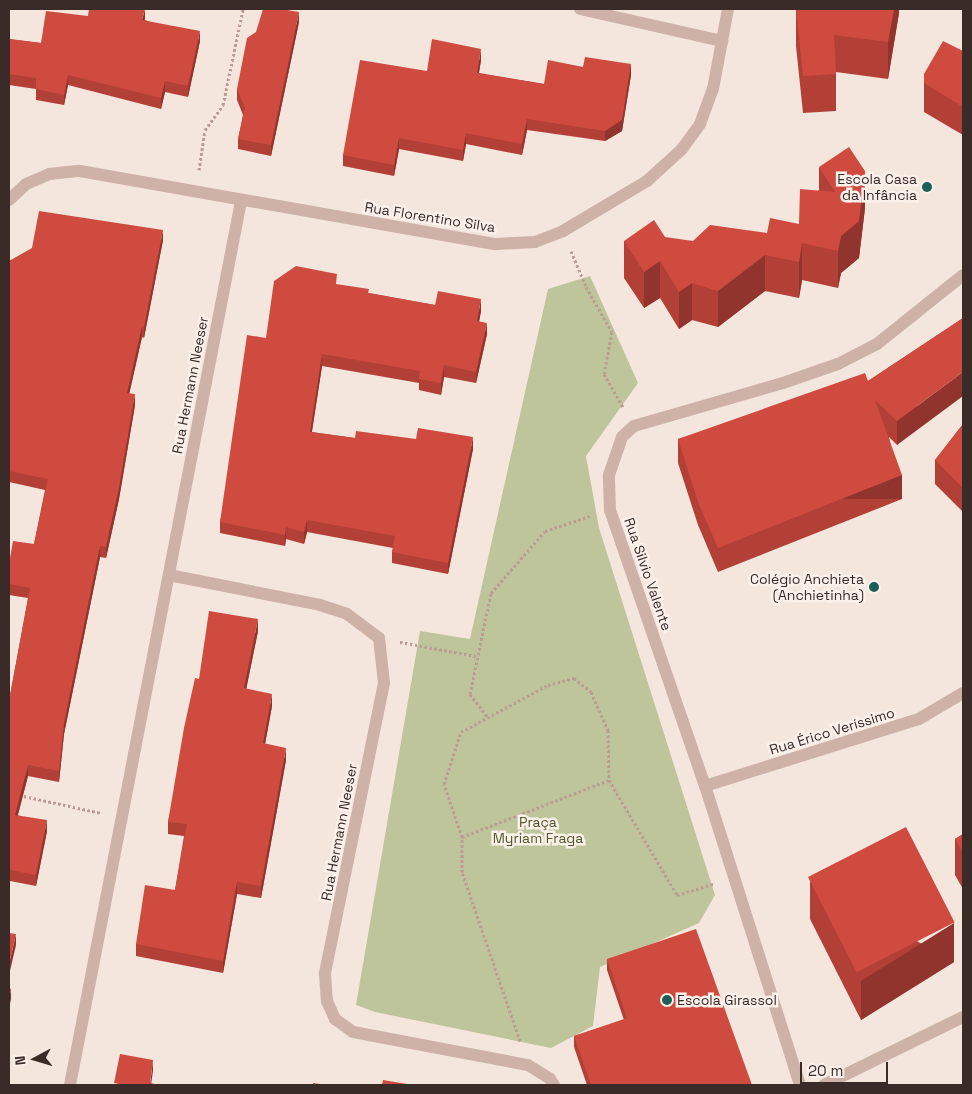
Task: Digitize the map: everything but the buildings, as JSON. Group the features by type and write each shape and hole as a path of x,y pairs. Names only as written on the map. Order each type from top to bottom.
{"street":[{"path":"580,9 722,41"},
{"name":"Rua Florentino Silva","path":"9,200 26,184 49,174 80,171 196,191 241,201 496,244 535,242 563,231 647,181 682,148 700,124 713,89 728,9"},
{"name":"Rua Hermann Neeser","path":"70,1085 241,201"},
{"path":"634,426 784,383 838,364 877,344 963,275"},
{"name":"Rua Silvio Valente","path":"634,426 622,437 614,456 609,475 610,510 705,786 800,1085"},
{"path":"169,575 320,605 347,614 379,638"},
{"name":"Rua Hermann Neeser","path":"379,638 384,683 325,974 327,1001 335,1019 353,1032 528,1065 554,1085"},
{"name":"Rua Érico Veríssimo","path":"705,786 919,719 963,693"},
{"path":"824,1085 963,1017"}],"path":[{"path":"196,191 205,130 223,104 243,9"},
{"path":"563,231 586,287 612,332 604,374 634,426"},
{"path":"487,716 470,694 476,656 491,593 544,531 610,510"},
{"path":"379,638 476,656"},
{"path":"528,1065 462,872 462,837 444,784 461,732 487,716 548,685 574,678 591,692 608,730 609,780 677,895 734,878"},
{"path":"462,837 609,780"},
{"path":"9,793 89,810"}],"green space":[{"name":"Praça Myriam Fraga","path":"590,276 638,383 586,456 599,528 715,895 699,923 600,967 593,1026 551,1048 375,1012 356,1005 420,631 470,639 548,289"}],"place":[{"name":"Escola Casa da Infância","path":"927,187"},
{"name":"Colégio Anchieta (Anchietinha)","path":"874,587"},
{"name":"Escola Girassol","path":"667,1000"}]}
